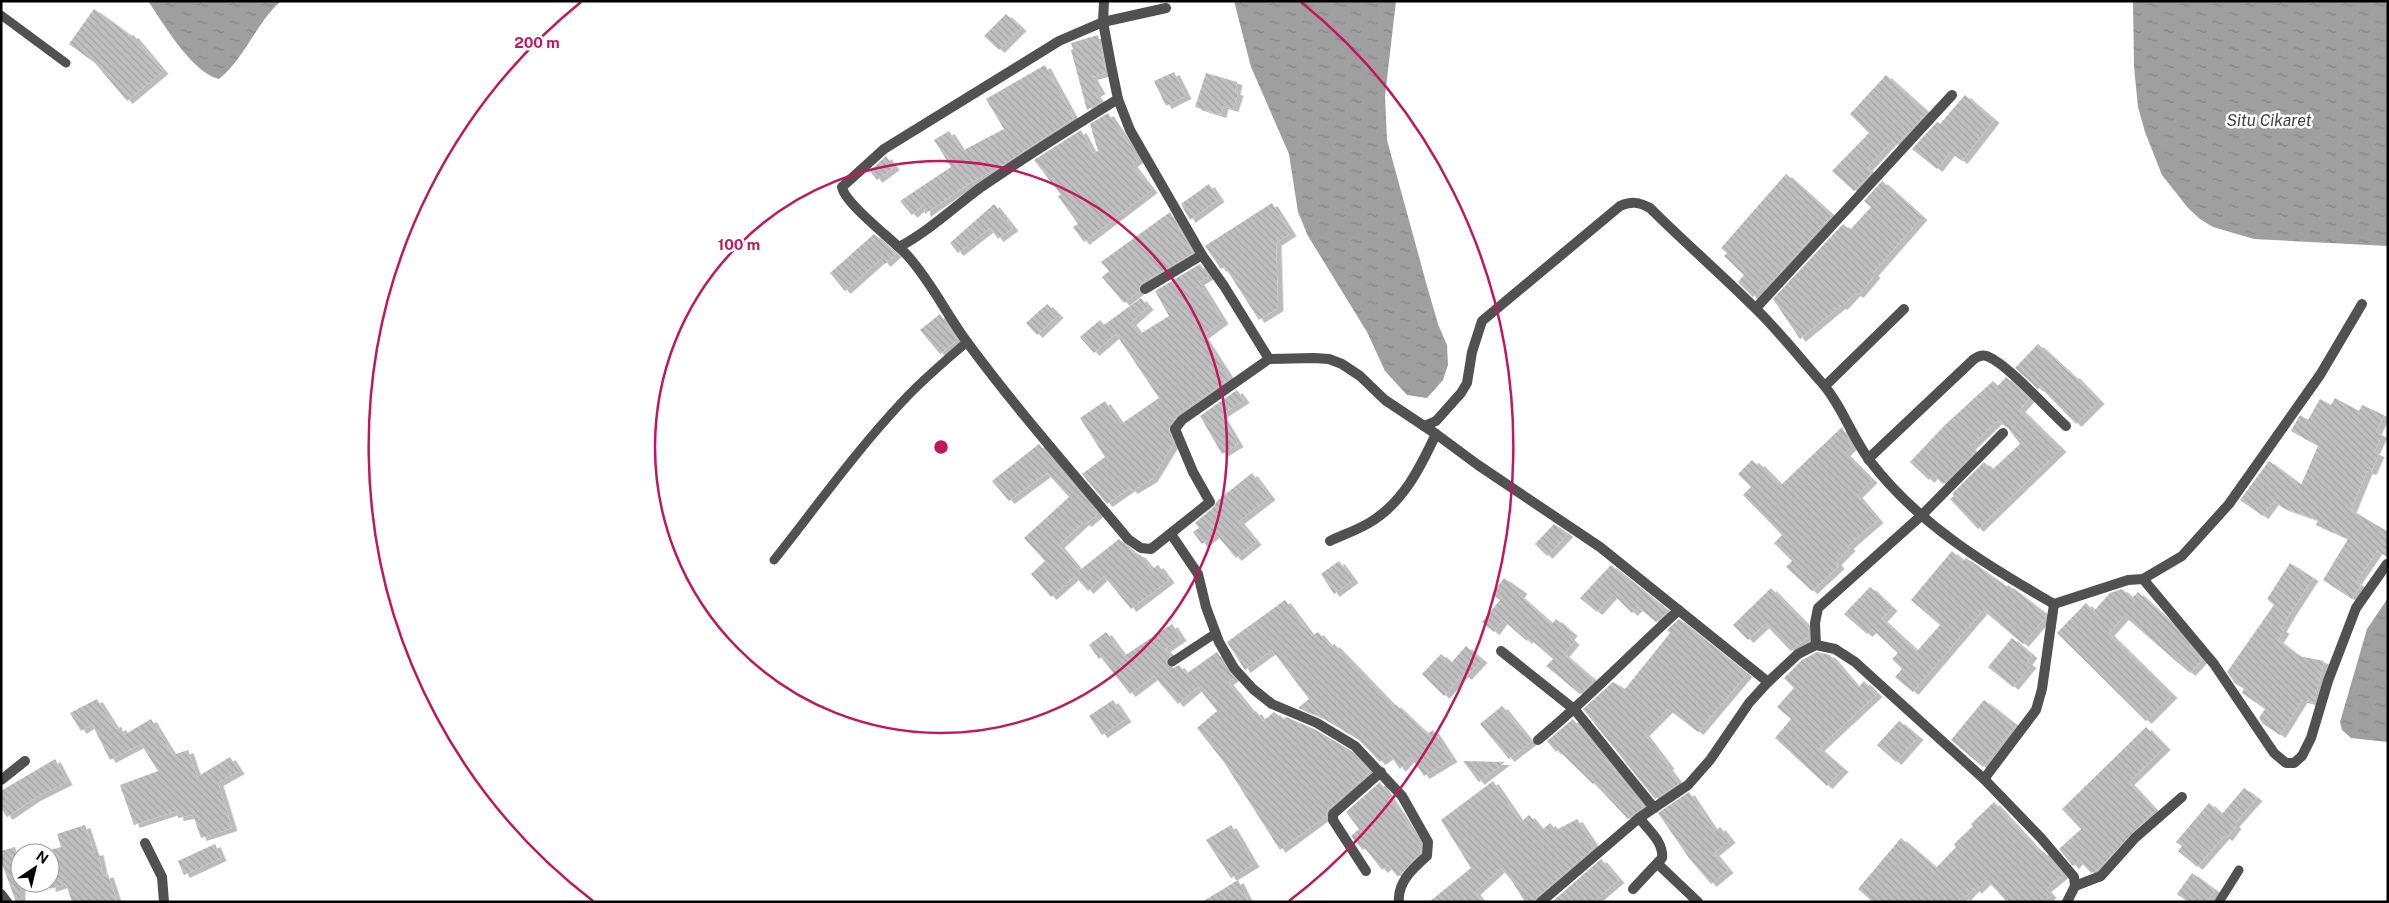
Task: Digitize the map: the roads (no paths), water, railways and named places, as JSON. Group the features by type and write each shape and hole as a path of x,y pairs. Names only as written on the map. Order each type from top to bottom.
{"street":[{"path":"1104,1 1103,22 1118,99 1130,130 1202,255 1228,292 1269,359"},
{"path":"1166,8 1103,22 1059,41 884,149 842,187 843,193 900,247 932,284 967,342 1128,539 1141,548 1151,548 1210,502 1187,459 1175,429 1177,424 1269,359 1329,359 1342,364 1360,376 1384,400 1436,434 1478,466 1600,547 1768,682"},
{"path":"1756,308 1952,95"},
{"path":"900,247 918,237 977,190 1030,153 1118,99"},
{"path":"1424,426 1436,421 1461,393 1467,383 1472,352 1482,321 1620,206 1628,202 1640,203 1650,208 1756,308 1825,386 1842,409 1868,459 1889,484 1922,515 1988,566 2054,604 2128,580 2143,579 2182,556 2229,504 2320,375 2362,304"},
{"path":"1145,289 1202,255"},
{"path":"1825,386 1904,309"},
{"path":"1868,459 1974,359 1983,355 1990,357 2017,379 2066,426"},
{"path":"1330,541 1369,523 1395,502 1419,470 1436,434"},
{"path":"1816,646 1815,623 1818,608 1922,515 2004,434"},
{"path":"1171,534 1198,574 1216,633 1234,668 1253,689 1272,704 1317,723 1355,746 1402,796 1428,842 1426,856 1412,869 1398,891 1399,902"},
{"path":"2143,579 2214,664 2274,752 2286,762 2294,762 2302,756 2312,738 2328,680 2356,608 2387,564"},
{"path":"1984,779 2036,710 2042,689 2054,604"},
{"path":"1538,740 1575,710 1592,690 1679,610"},
{"path":"1541,902 1639,818 1688,785 1710,760 1750,703 1768,682 1798,654 1816,646 1835,648 1855,662 1984,779 2069,870 2074,877 2076,886"},
{"path":"1501,651 1575,710 1654,808"},
{"path":"1,780 24,761"},
{"path":"1366,871 1332,820 1333,814 1381,772"},
{"path":"2067,902 2076,886 2101,876 2135,838 2182,797"},
{"path":"1633,889 1658,864 1663,852 1660,844 1639,818"},
{"path":"145,843 162,877 164,902"},
{"path":"1658,864 1698,902"},
{"path":"1,894 8,902"}],"lane":[{"path":"1,15 66,64"},
{"path":"774,560 902,401 967,342"},
{"path":"1172,662 1216,633"},
{"path":"2218,902 2239,870"}],"water":[{"path":"148,1 281,1 264,20 236,61 219,79 209,75 188,57"},
{"path":"1234,1 1396,1 1385,96 1387,140 1438,324 1447,345 1448,365 1443,380 1427,398 1407,395 1385,371 1367,332 1308,236 1298,212 1289,154 1251,67"},
{"name":"Situ Cikaret","path":"2133,1 2388,1 2388,246 2254,239 2213,227 2188,208 2162,175 2145,132 2138,107 2134,67"},
{"path":"2388,598 2388,742 2351,738 2342,730 2340,722 2367,629"}]}
